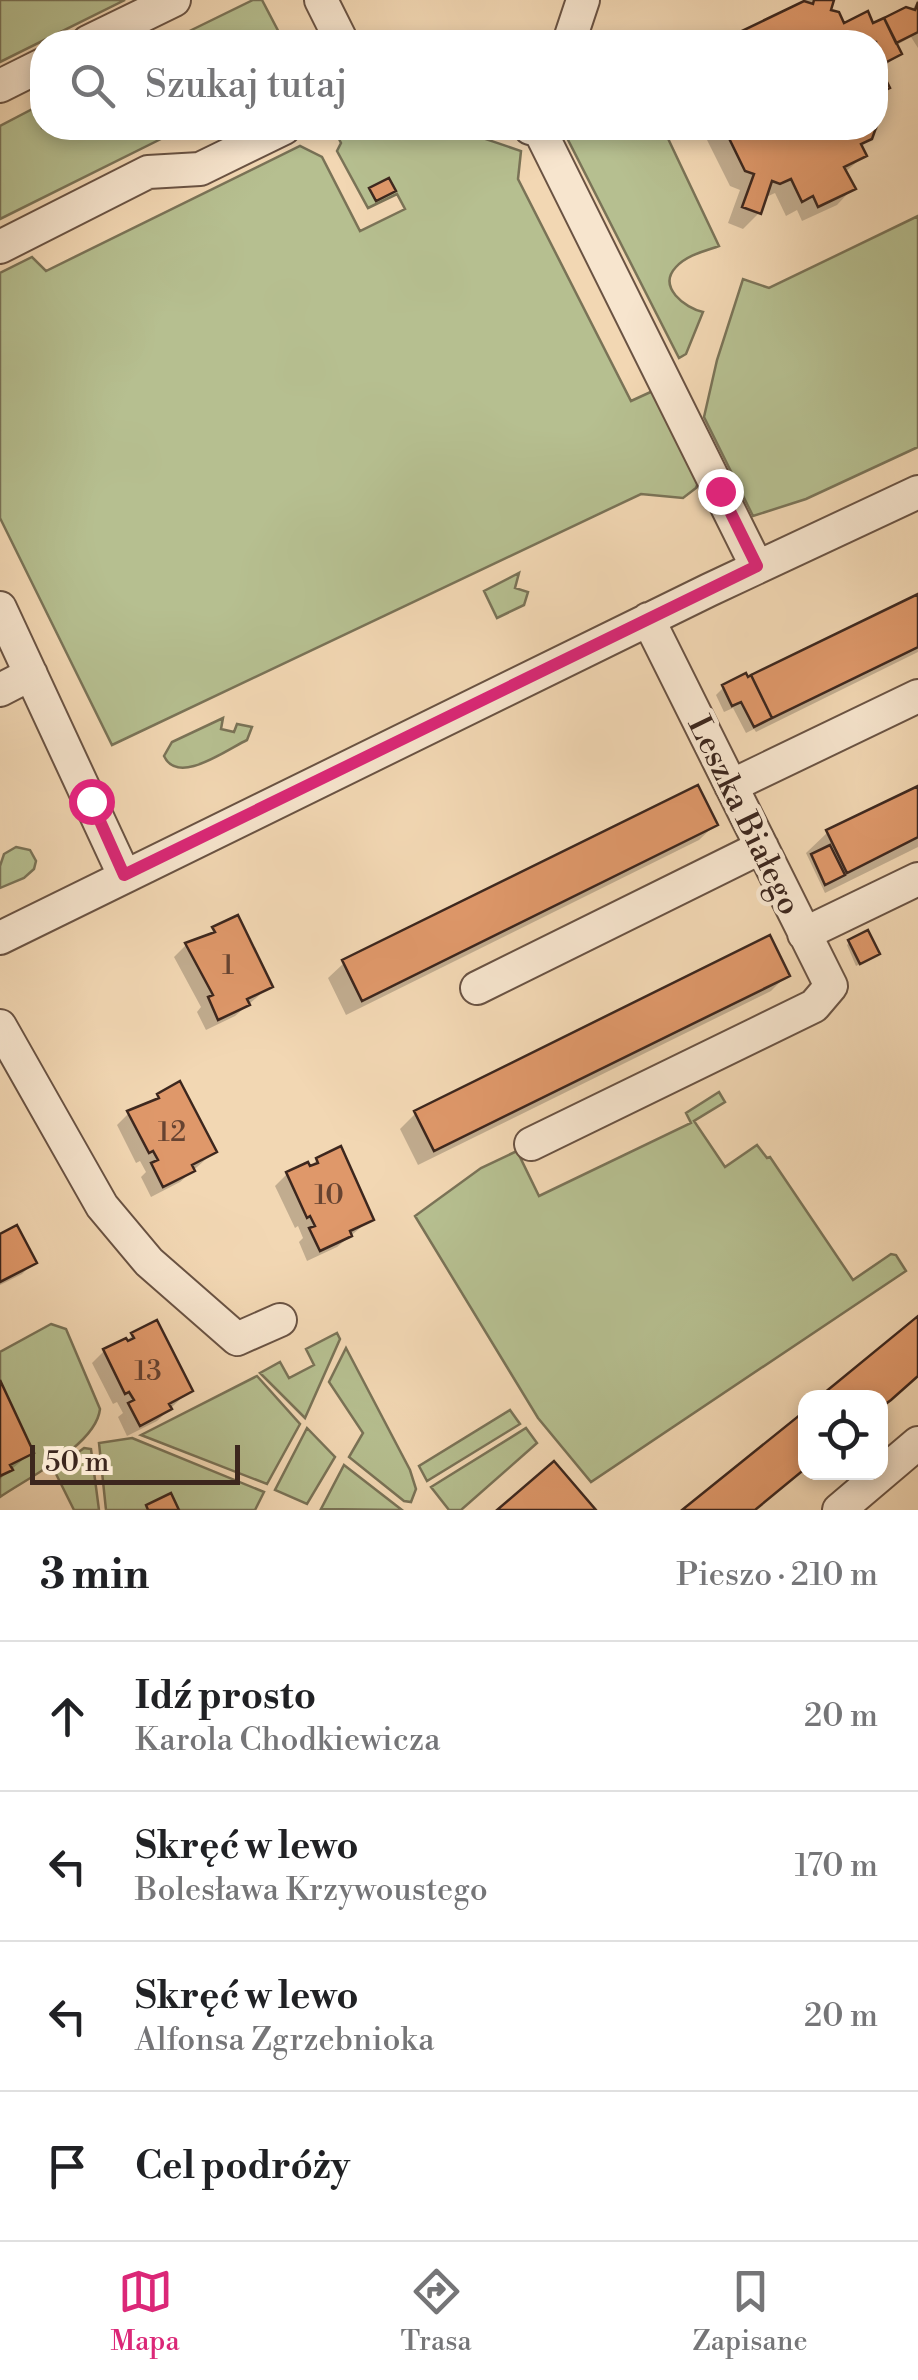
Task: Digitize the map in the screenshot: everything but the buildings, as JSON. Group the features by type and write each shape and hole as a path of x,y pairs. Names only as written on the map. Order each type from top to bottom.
{"street":[{"path":"113,30 174,0"},
{"path":"321,0 336,30"},
{"path":"573,30 583,0"},
{"path":"0,86 30,71"},
{"path":"0,247 148,172 200,169 259,140"},
{"path":"543,140 757,566"},
{"path":"0,938 757,566 918,492"},
{"path":"0,608 124,875"},
{"name":"Leszka Białego","path":"531,1144 814,1006 830,986 648,619"},
{"path":"0,690 31,674"},
{"path":"730,786 918,696"},
{"path":"477,988 762,848"},
{"path":"804,934 918,879"},
{"path":"0,1026 102,1206 149,1262 237,1340 280,1320"},
{"path":"839,1510 918,1443"}],"green space":[{"path":"0,0 125,0 65,30 30,30 30,47 0,62"},
{"path":"253,0 262,0 278,30 192,30"},
{"path":"30,110 30,140 159,140 0,219 0,126"},
{"path":"340,140 488,140 521,151 518,179 631,401 655,390 700,478 696,488 683,498 641,494 112,745 0,518 0,273 32,257 46,271 300,146 322,157 360,231 405,209 397,194 368,208 337,151"},
{"path":"568,140 669,140 719,246 685,259 671,275 671,289 676,296 703,312 686,354 679,358"},
{"path":"918,216 918,447 806,499 753,516 704,417 743,279 769,288"},
{"path":"519,573 515,588 528,592 524,605 497,618 484,591"},
{"path":"223,718 221,729 234,732 237,724 252,727 247,740 191,767 180,768 164,756 172,742"},
{"path":"16,847 30,850 36,861 34,869 0,888 4,854"},
{"path":"719,1092 725,1102 694,1121 725,1167 757,1145 770,1157 853,1280 891,1254 896,1255 906,1271 591,1482 538,1418 415,1216 481,1168 517,1151 539,1196 691,1123 686,1113"},
{"path":"51,1324 66,1329 100,1409 96,1422 74,1447 0,1497 0,1352"},
{"path":"337,1333 340,1339 305,1418 260,1373 280,1362 289,1378 314,1365 306,1349"},
{"path":"346,1348 410,1470 416,1489 411,1502 404,1501 349,1457 363,1433 329,1382"},
{"path":"257,1376 300,1424 267,1484 141,1435"},
{"path":"510,1410 520,1424 427,1481 419,1466"},
{"path":"307,1428 335,1457 307,1504 275,1490"},
{"path":"526,1428 537,1443 461,1510 449,1510 431,1487"},
{"path":"132,1438 264,1492 255,1510 106,1510 99,1443"},
{"path":"84,1448 91,1449 99,1510 74,1510 54,1470"},
{"path":"344,1465 402,1510 321,1509"}],"route":[{"path":"91,801 124,875 757,566 720,491"}]}
